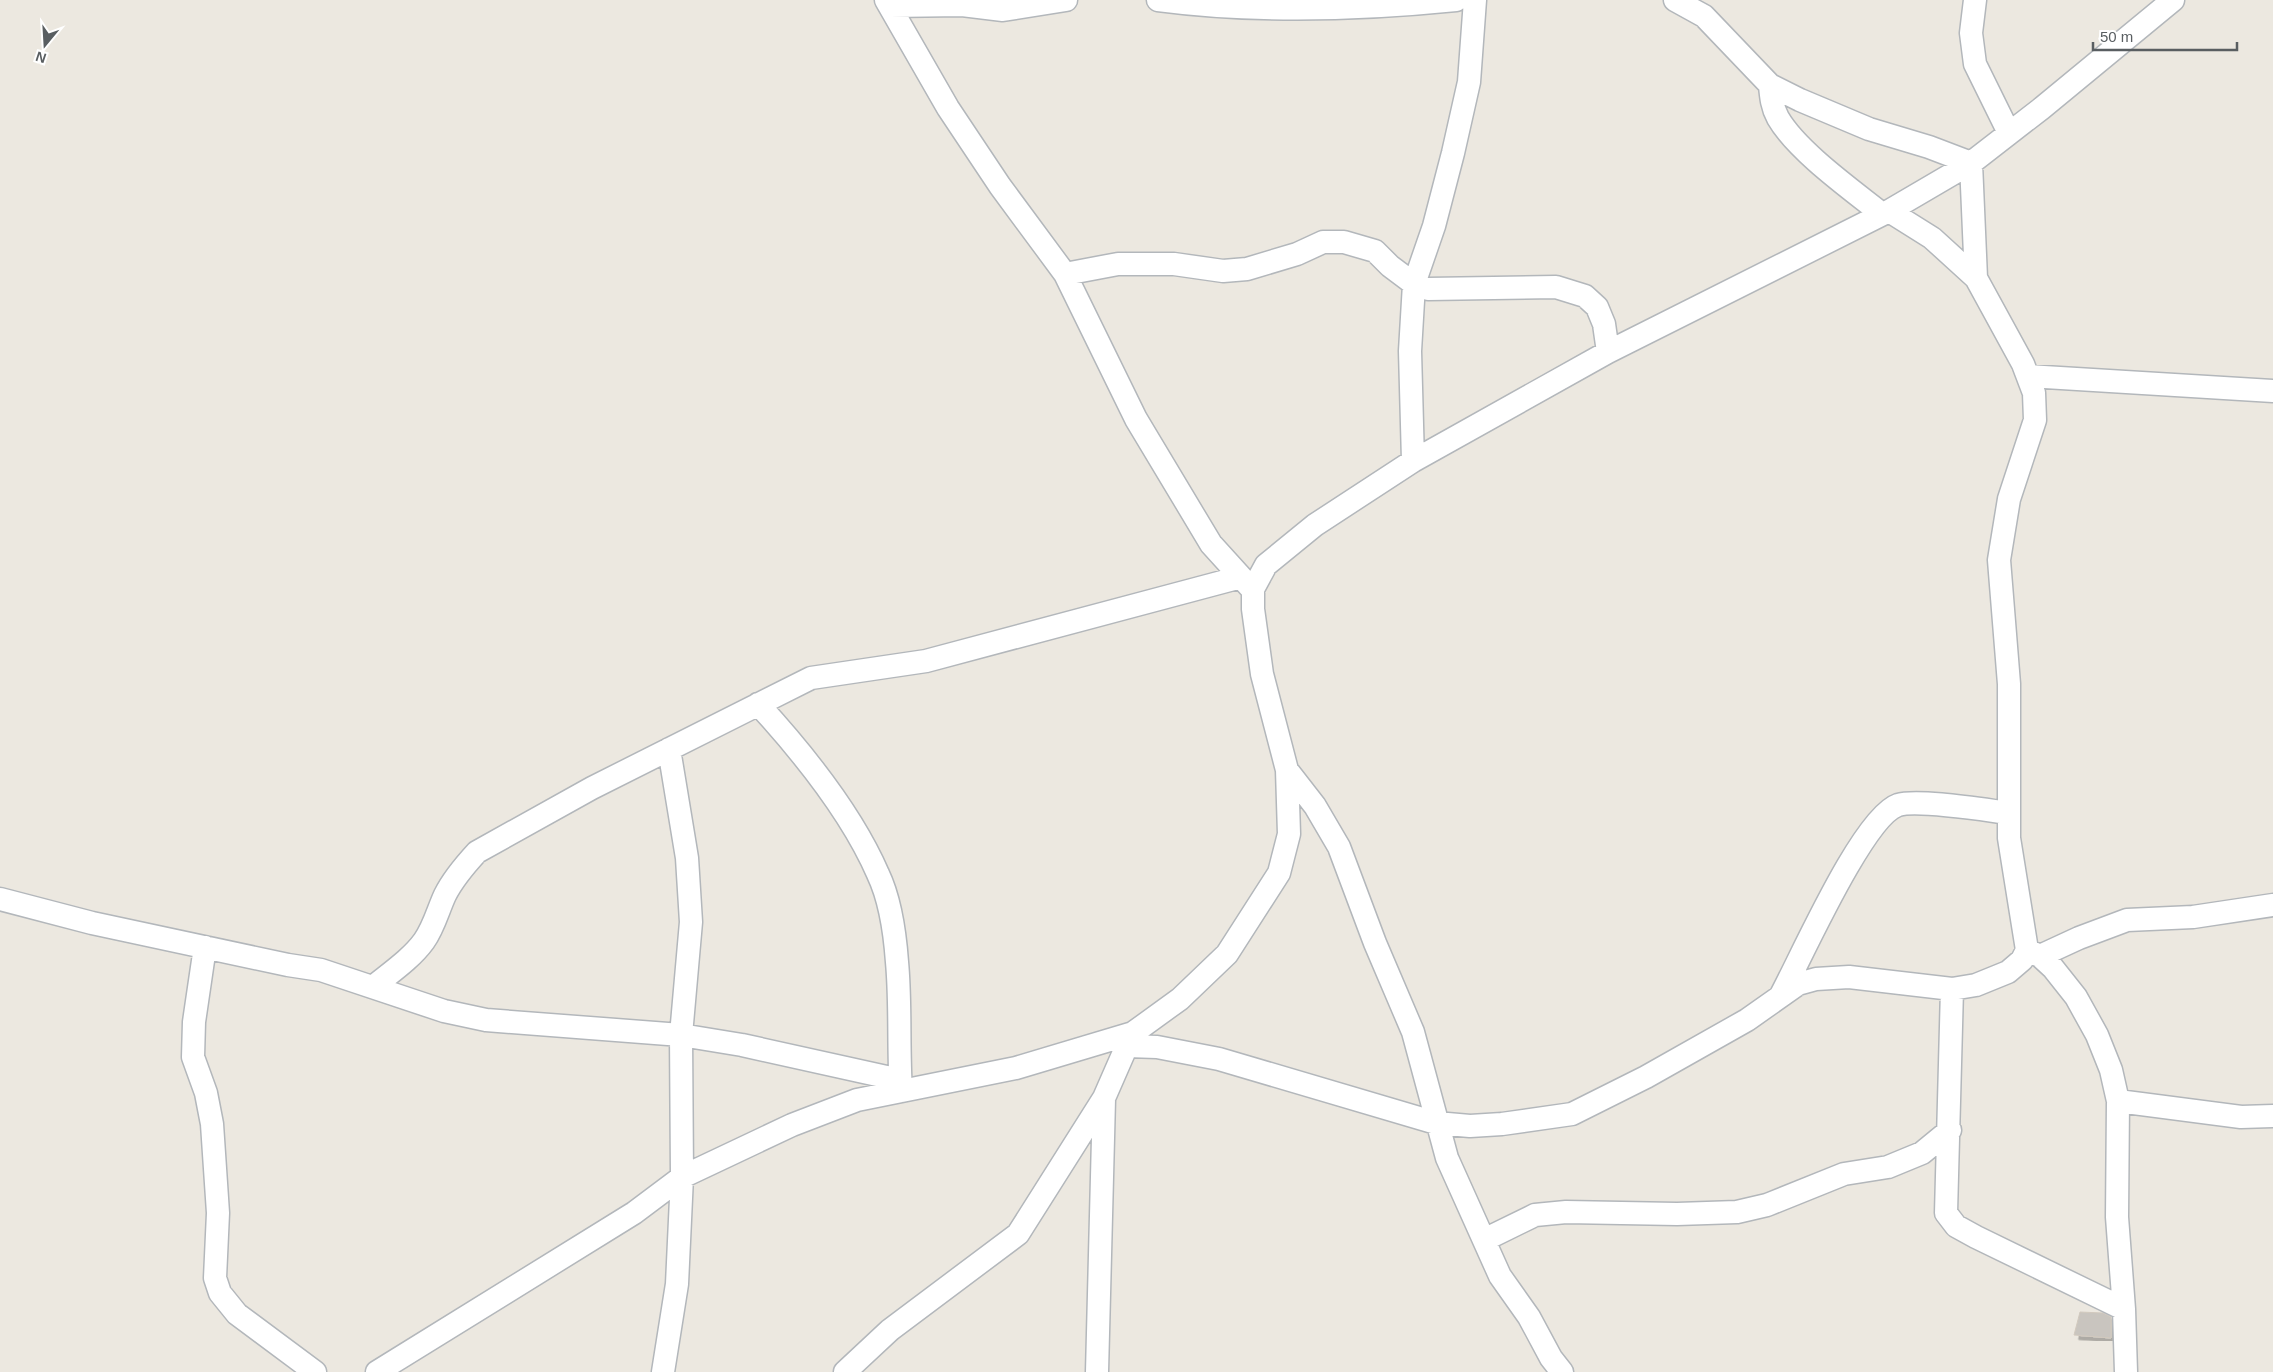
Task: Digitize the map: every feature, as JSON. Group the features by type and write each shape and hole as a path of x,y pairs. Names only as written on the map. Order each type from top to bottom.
{"street":[{"path":"888,3 962,5 1003,10 1066,0"},
{"path":"1158,0 1286,10 1323,4 1388,7 1456,0"},
{"path":"1413,461 1410,351 1414,284 1434,226 1467,91 1475,0"},
{"path":"1974,0 1971,33 1975,64 2009,133"},
{"path":"373,988 404,962 424,941 435,922 446,894 462,868 478,852 592,788 811,678 926,661 1247,583 1315,525 1413,461 1608,352 1886,213 1972,163 2173,0"},
{"path":"378,1372 398,1365 634,1212 682,1177 810,1118 901,1086 1016,1068 1130,1040 1180,999 1227,954 1279,873 1289,834 1288,770 1262,674 1253,609 1247,583 1211,544 1136,419 1065,274 1000,186 953,116 888,3"},
{"path":"1686,3 1704,16 1770,85 1800,100 1869,129 1929,147 1972,163"},
{"path":"1770,85 1771,101 1778,119 1803,148 1886,213 1932,238 1976,278 2028,376 2034,393 2035,420 2009,499 2000,560 2009,684 2009,838 2033,953 2053,968 2076,997 2097,1035 2111,1070 2118,1101 2117,1217 2124,1309 2126,1372"},
{"path":"1972,163 1976,278"},
{"path":"1065,274 1118,264 1174,264 1223,271 1247,269 1297,254 1323,242 1344,242 1375,250 1390,266 1414,284 1428,289 1556,287 1585,296 1597,307 1604,324 1608,352"},
{"path":"2028,376 2273,391"},
{"path":"758,704 793,743 838,805 879,875 891,922 897,962 901,1086"},
{"path":"663,1372 677,1284 682,1177 681,1035 691,922 687,858 669,749"},
{"path":"1288,770 1315,806 1339,848 1375,944 1413,1032 1447,1158 1500,1276 1529,1317 1555,1367"},
{"path":"1781,996 1858,847 1884,814 1899,805 1927,804 2008,813"},
{"path":"0,900 92,923 321,970 444,1011 486,1020 681,1035 742,1045 901,1086"},
{"path":"1130,1040 1157,1048 1219,1059 1436,1122 1470,1126 1502,1124 1572,1114 1646,1077 1746,1020 1798,984 1816,979 1849,977 1952,989 1976,985 2008,972 2033,953 2127,920 2193,917 2273,905"},
{"path":"205,947 194,1022 193,1056 206,1093 212,1124 218,1213 215,1278 220,1293 236,1314 315,1372"},
{"path":"1952,989 1950,1130 1946,1214 1956,1226 2124,1309"},
{"path":"845,1372 890,1330 1018,1234 1104,1098 1130,1040"},
{"path":"1097,1372 1104,1098"},
{"path":"2118,1101 2241,1117 2273,1116"},
{"path":"1484,1240 1535,1215 1566,1212 1677,1214 1737,1212 1767,1205 1844,1174 1888,1167 1922,1154 1950,1130"}],"building":[{"path":"2080,1312 2103,1313 2111,1317 2111,1338 2074,1335"}]}
